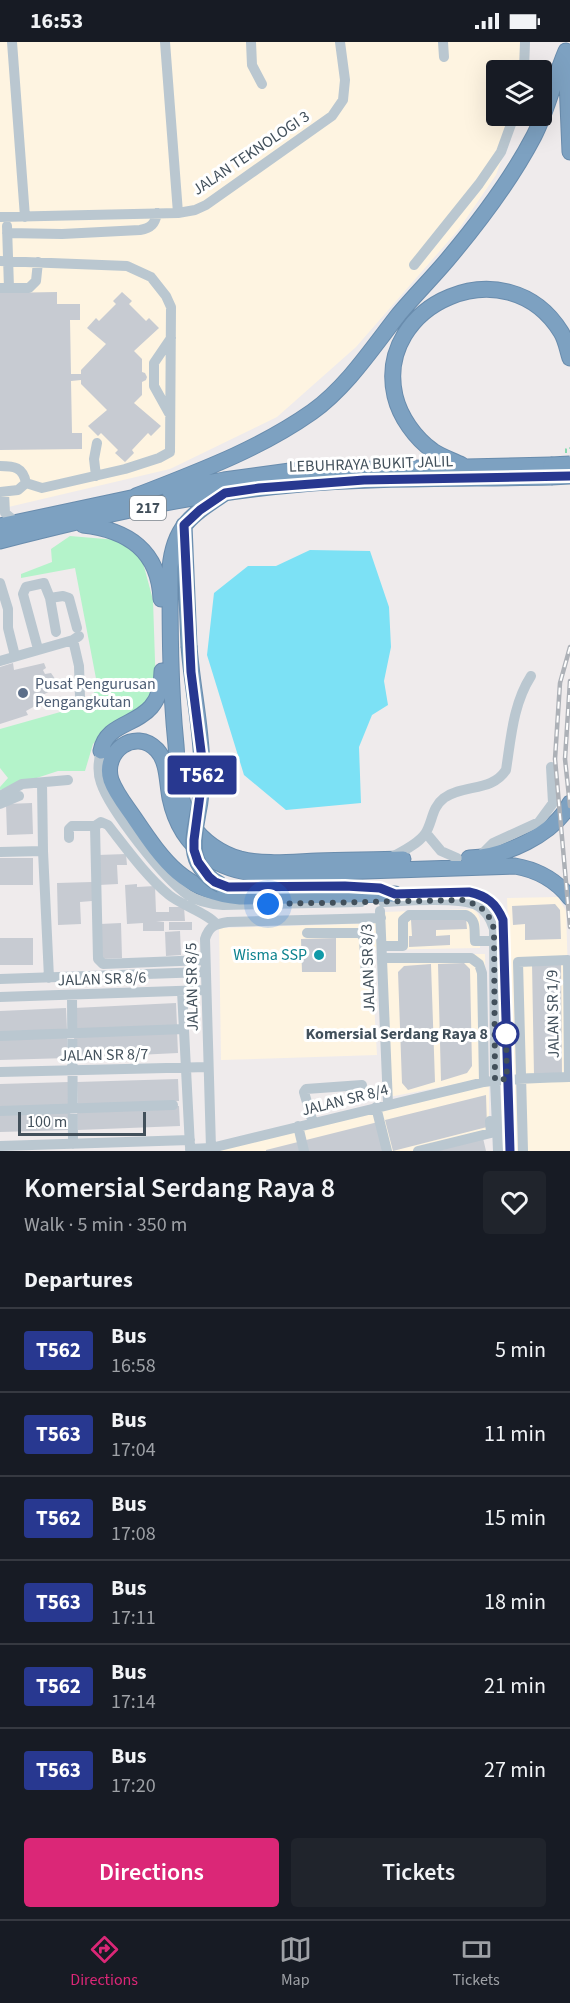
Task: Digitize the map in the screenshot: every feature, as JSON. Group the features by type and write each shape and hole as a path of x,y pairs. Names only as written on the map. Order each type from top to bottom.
{"highway":[{"path":"565,46 570,152"},
{"path":"136,496 234,457 262,443 314,410 348,378 409,301 485,214 514,170 534,136 545,110 565,46"},
{"path":"465,466 433,450 425,443 405,420 397,402 394,382 396,355 407,333 418,319 430,308 459,292 486,288 503,290 527,300 548,317 561,332 570,358"},
{"name":"LEBUHRAYA BUKIT JALIL","path":"2,539 225,493 318,482 551,471 570,464"},
{"name":"LEBUHRAYA BUKIT JALIL","path":"2,539 16,522 136,496 290,471 465,466 551,471 570,476"},
{"path":"225,493 200,510 184,525 174,543 170,568 171,701 178,777 183,803 192,825 199,834 218,850 238,858 264,862 479,858 510,850 542,833 560,818 570,803"},
{"path":"71,523 113,531 131,539 147,555 160,584 162,682 159,695 145,714 111,734 102,746 102,751"},
{"path":"184,525 189,646 202,759 201,793 194,840 198,862 204,872 215,882 237,888 317,886 368,888 387,890 395,894"},
{"path":"102,751 110,741 124,734 138,732 150,734 162,742 169,751 178,777"},
{"path":"395,894 250,897 211,892 180,874 149,840 113,785 109,770 112,757 118,748 129,742 144,742 156,750 163,760 175,817 185,837 208,857 240,871 274,874 515,866 532,870 549,878 570,898"}],"street":[{"path":"12,42 25,217"},
{"path":"165,42 178,213"},
{"path":"250,42 252,65 262,84"},
{"name":"JALAN TEKNOLOGI 3","path":"3,217 178,213 206,205 332,116 343,100 345,80 340,42"},
{"path":"524,60 525,42"},
{"path":"444,43 444,57"},
{"path":"414,265 498,158 510,126"},
{"path":"7,233 62,234 140,230 152,226 157,213"},
{"path":"3,217 7,233 4,288 29,288 36,281 38,262"},
{"path":"4,261 127,266 151,277 166,296 171,307 170,453 145,463 42,488 26,483"},
{"path":"171,338 154,363 154,386 171,416"},
{"path":"96,476 94,459 97,443"},
{"path":"0,466 20,469 26,483"},
{"path":"16,522 5,513 2,492 18,490 26,483"},
{"path":"0,583 8,609 4,625 15,656"},
{"path":"38,649 23,594 26,587 44,583 50,598 56,632"},
{"path":"50,598 63,596 69,598 76,635 80,697"},
{"path":"0,661 76,635"},
{"path":"387,860 420,840 426,832 433,811 446,797 488,785 501,777 506,770 519,700 531,676"},
{"path":"102,751 98,767 100,782 118,816 159,867 188,895 211,904 223,905 463,900 477,905 490,918 494,929 491,1133 418,1151"},
{"path":"479,858 493,843 539,822 553,803 551,767"},
{"path":"0,796 22,784 68,780"},
{"path":"42,783 42,851 49,978"},
{"path":"0,804 19,796"},
{"path":"69,838 69,829 72,826 95,826 102,822 108,825 135,859 169,895 194,911 212,918 216,924"},
{"path":"95,826 98,959 103,964 205,960"},
{"path":"426,832 441,851 457,858"},
{"path":"0,852 42,851"},
{"path":"395,894 469,892 491,900 503,920 505,990 493,1080 510,1151"},
{"path":"417,901 417,915"},
{"name":"JALAN SR 8/3","path":"380,902 383,974 382,1106 387,1151"},
{"path":"382,946 404,946 403,920 409,915 466,915 474,922 475,941 494,941"},
{"name":"JALAN SR 8/5","path":"211,1148 205,960 205,939 208,930 216,924 381,918"},
{"path":"307,933 360,933 364,938 366,977 383,974"},
{"path":"382,958 471,958 479,964 482,973 493,1080 498,1151"},
{"name":"JALAN SR 1/9","path":"493,1080 520,1079 569,1077 568,960 518,962 520,1079 523,1151"},
{"path":"0,979 206,972"},
{"path":"505,990 519,989"},
{"name":"JALAN SR 8/6","path":"0,998 206,990"},
{"name":"JALAN SR 8/5","path":"182,991 190,1147"},
{"path":"72,995 73,1144"},
{"path":"0,1036 184,1029"},
{"name":"JALAN SR 8/7","path":"0,1072 208,1067"},
{"name":"JALAN SR 8/4","path":"0,1146 73,1144 211,1148 493,1080"},
{"path":"313,1123 304,1092 306,1089 362,1085"},
{"path":"0,1111 173,1106"},
{"path":"298,1126 304,1151"}],"shaded area":[{"path":"0,42 529,42 528,60 486,60 486,126 513,126 496,175 459,229 356,347 277,417 170,469 0,509"},
{"path":"558,897 566,911 570,1038 570,1151 517,1151 507,898"},
{"path":"473,909 480,919 480,948 371,950 377,1055 221,1060 219,928 384,923 384,912"},
{"path":"485,954 487,1078 384,1098 380,955"},
{"path":"489,1083 489,1134 422,1151 206,1151"}],"green space":[{"path":"70,536 117,540 142,559 153,600 156,691 143,710 109,727 93,744 85,771 58,771 0,790 8,778 0,768 0,729 78,707 98,689 75,568 21,578 21,574 52,562 51,549"}],"water":[{"path":"310,550 370,551 389,607 391,647 384,681 388,705 372,715 359,747 361,803 286,810 244,775 207,655 214,593 248,566 276,566"}],"building":[{"path":"57,292 57,304 80,304 80,320 70,320 71,374 81,374 81,370 106,344 87,328 96,318 99,321 116,304 113,301 122,292 132,301 129,304 146,321 149,318 159,328 134,351 142,359 142,372 147,377 142,382 142,395 134,403 161,426 151,436 148,433 132,450 134,453 125,462 115,453 118,450 101,433 98,436 88,426 107,410 81,384 81,380 71,381 72,433 82,433 82,449 0,450 0,293"},
{"name":"Pusat Pengurusan Pengangkutan","path":"13,663 14,670 44,663 45,674 51,673 60,686 33,700 35,706 26,711 28,715 0,724 0,667"},
{"path":"32,803 33,834 7,835 6,804"},
{"path":"126,854 127,865 117,865 118,884 99,885 98,855"},
{"path":"0,858 33,858 33,885 0,885"},
{"path":"92,882 92,901 80,902 81,924 58,925 57,883"},
{"path":"137,884 137,887 155,886 156,912 169,912 169,907 184,907 185,921 156,921 164,922 164,931 143,931 143,923 127,924 125,885"},
{"path":"555,904 560,910 561,939 525,940 525,924 513,925 512,906"},
{"path":"466,918 467,929 436,930 436,936 450,935 450,945 409,947 409,936 412,936 411,920"},
{"path":"169,922 192,922 192,930 169,930"},
{"path":"121,923 122,958 102,959 100,924"},
{"path":"180,931 181,955 166,956 165,932"},
{"path":"0,938 33,938 33,965 0,965"},
{"name":"Wisma SSP","path":"336,938 336,972 302,972 301,939"},
{"path":"464,963 470,969 472,1066 467,1073 441,1081 438,964"},
{"path":"532,963 561,963 562,1075 534,1076"},
{"path":"431,964 435,1082 408,1090 402,1083 398,972 404,966"},
{"path":"176,1003 177,1026 76,1031 74,1008"},
{"path":"66,1008 67,1030 0,1032 0,1011"},
{"path":"177,1030 178,1053 75,1058 74,1035"},
{"path":"67,1036 68,1058 0,1060 0,1038"},
{"path":"178,1079 179,1101 78,1104 77,1082"},
{"path":"69,1082 70,1105 0,1107 0,1084"},
{"path":"486,1095 487,1127 393,1151 385,1120"},
{"path":"179,1106 180,1126 78,1130 77,1109"},
{"path":"70,1109 71,1130 0,1132 0,1111"},
{"path":"378,1122 385,1151 308,1151 306,1140"},
{"path":"483,1138 486,1151 435,1151"},
{"path":"298,1142 300,1151 266,1151 266,1150"}],"railway":[{"path":"570,647 560,683 555,759 570,927"},
{"path":"570,681 565,759 570,806"}],"bus line":[{"name":"T562","path":"510,1151 503,920 491,900 469,892 395,894 380,888 345,886 228,887 209,877 198,862 194,840 200,799 202,759 191,672 184,525 191,517 225,493 259,488 364,480 570,476"}],"place":[{"name":"Pusat Pengurusan Pengangkutan","path":"23,693"},
{"name":"Wisma SSP","path":"319,955"},
{"name":"Komersial Serdang Raya 8","path":"506,1034"}],"route":[{"path":"268,904 463,900 477,905 490,918 494,929 495,1080 507,1079 506,1034"}]}
